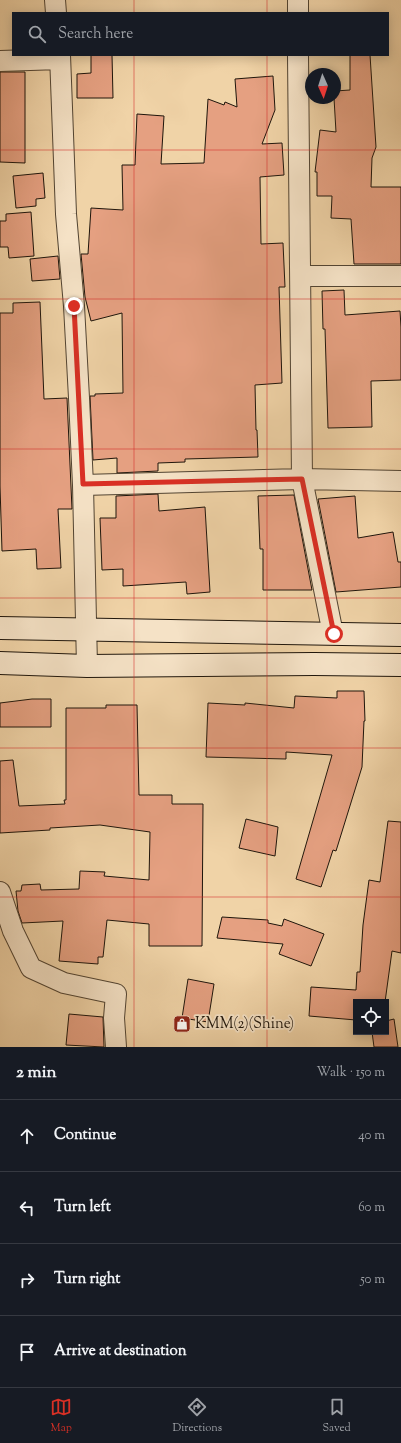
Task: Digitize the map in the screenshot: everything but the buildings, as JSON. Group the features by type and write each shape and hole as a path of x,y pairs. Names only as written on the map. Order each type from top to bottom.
{"street":[{"path":"55,0 56,12"},
{"path":"298,0 298,12"},
{"path":"298,56 302,479 334,634"},
{"path":"0,61 60,57 66,214 74,306 83,484 87,666"},
{"path":"301,276 401,276"},
{"path":"83,484 302,479 401,482"},
{"path":"0,628 401,635"},
{"path":"0,663 87,666 314,664 401,666"},
{"path":"0,892 13,931 31,968 64,983 116,994 114,1018 116,1047"}],"place":[{"name":"KMM(2)(Shine)","path":"182,1024"}],"route":[{"path":"74,306 83,484 302,479 334,634"}]}
